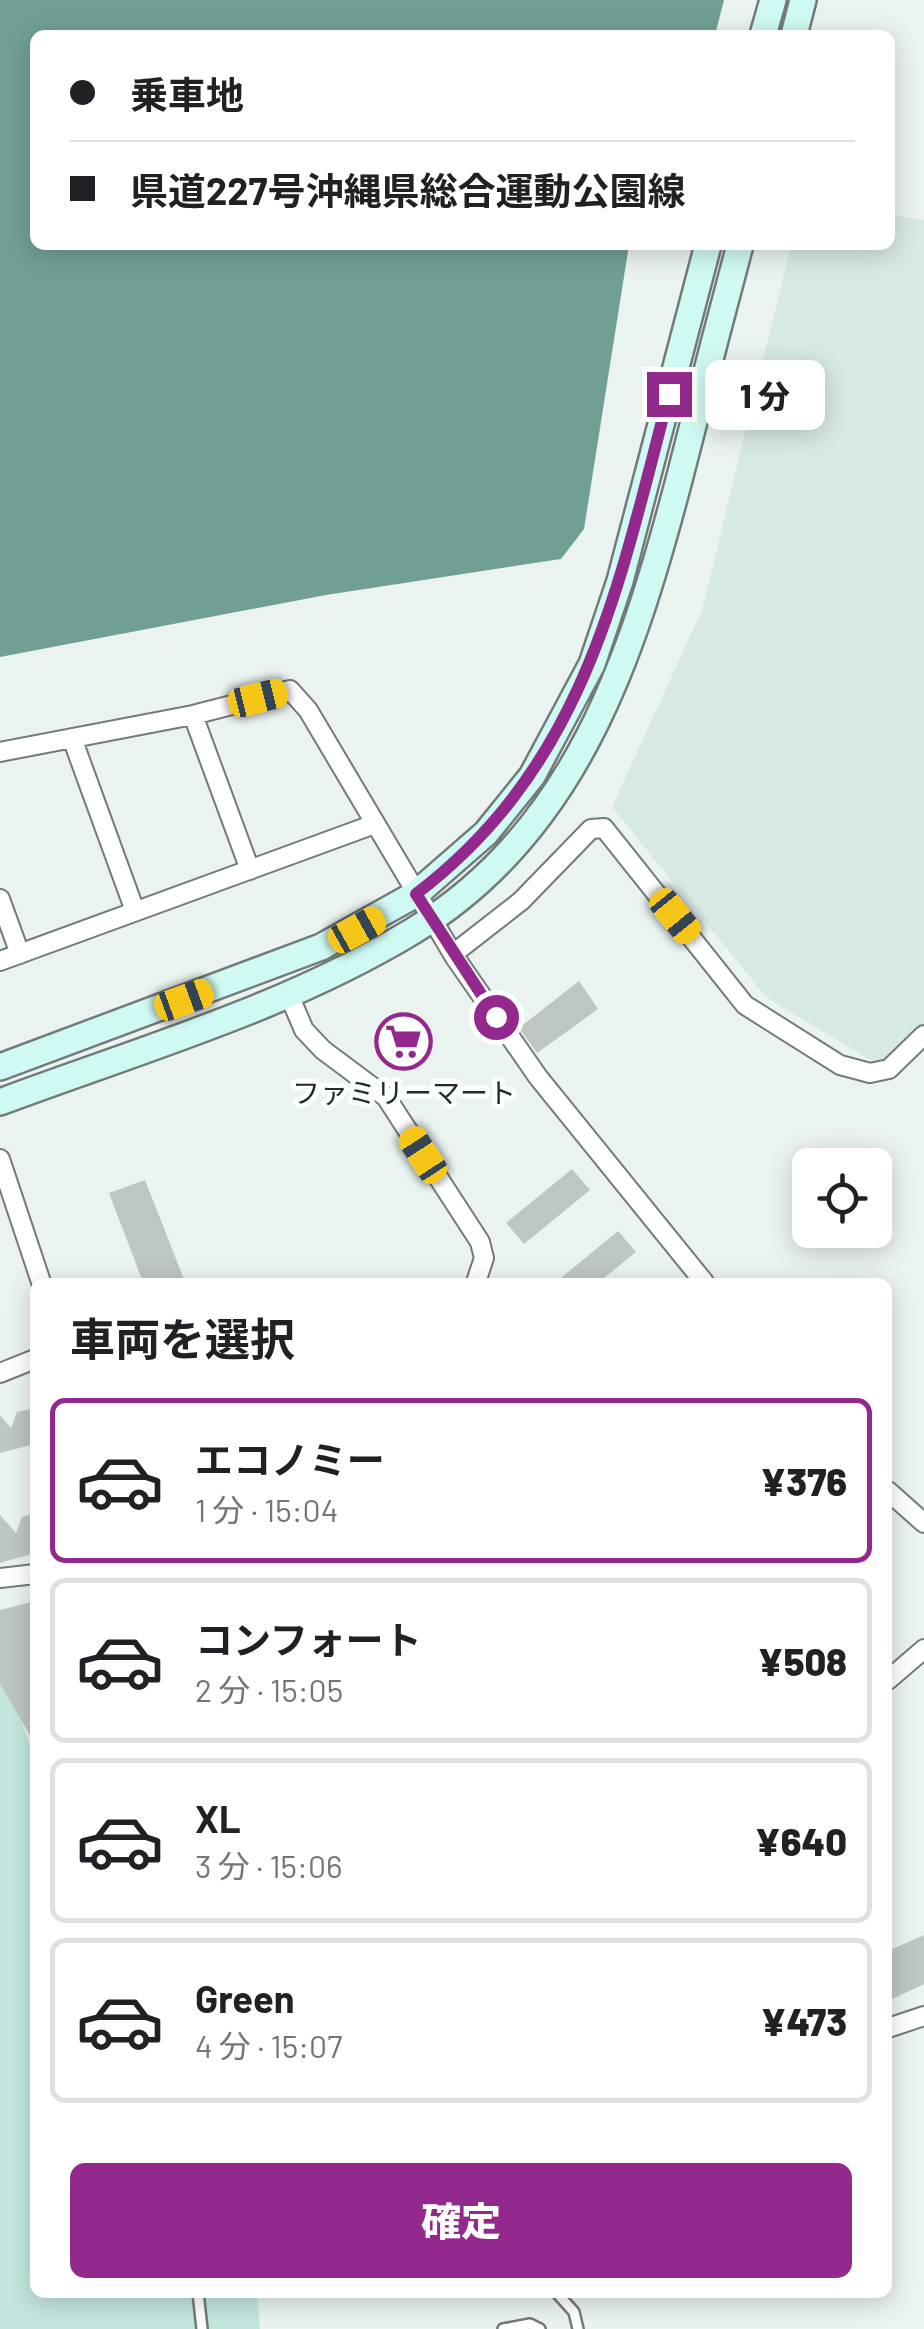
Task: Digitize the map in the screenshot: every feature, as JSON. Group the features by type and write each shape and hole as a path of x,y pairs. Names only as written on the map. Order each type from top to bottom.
{"main road":[{"path":"764,30 772,0"},
{"path":"795,30 803,0"},
{"path":"0,1067 294,960 416,894 465,854 521,791 562,728 592,664 620,581 707,250"},
{"path":"0,1102 288,995 432,919 489,874 549,804 590,740 621,674 655,571 739,250"}],"street":[{"path":"0,752 193,715 290,690 308,710 372,825 453,954 538,1077 701,1278"},
{"path":"193,715 250,870"},
{"path":"72,738 135,911"},
{"path":"0,961 372,825"},
{"path":"453,954 521,900 590,829 604,828 745,1005 840,1065 870,1073 889,1069 924,1035"},
{"path":"0,899 20,954"},
{"path":"288,995 304,1030 336,1061 374,1084 396,1113 480,1242 484,1258 477,1278"},
{"path":"0,1159 39,1278"},
{"path":"0,1374 30,1361"},
{"path":"892,1495 924,1523"},
{"path":"0,1578 30,1575"},
{"path":"892,1677 924,1650"},
{"path":"892,2027 924,2016"}],"lane":[{"path":"199,2298 202,2329"},
{"path":"561,2298 574,2312 578,2329"},
{"path":"502,2329 530,2324 540,2329"}],"shaded area":[{"path":"0,0 724,0 716,30 30,30 30,250 628,250 584,529 561,559 326,595 0,657"},
{"path":"895,216 924,220 924,1025 882,1067 767,998 612,807 702,610 790,250 895,250"},
{"path":"0,1665 30,1745 30,2298 257,2298 260,2329 0,2329"}],"building":[{"path":"579,981 598,1009 537,1053 519,1028"},
{"name":"ファミリーマート","path":"415,1014 433,1049 393,1070 375,1035"},
{"path":"572,1169 590,1190 524,1244 506,1223"},
{"path":"145,1180 183,1278 141,1278 109,1193"},
{"path":"618,1231 636,1252 604,1278 561,1278"},
{"path":"30,1409 30,1445 0,1453 0,1415 11,1428 17,1412"},
{"path":"0,1515 16,1533 22,1517 30,1515 30,1554 0,1563"},
{"path":"30,1602 30,1735 0,1684 0,1610"},
{"path":"924,1935 924,1984 892,1999 892,1949"}],"place":[{"name":"ファミリーマート","path":"404,1042"}],"route":[{"path":"496,1017 416,894 486,834 532,776 562,728 607,623 669,394"}]}
